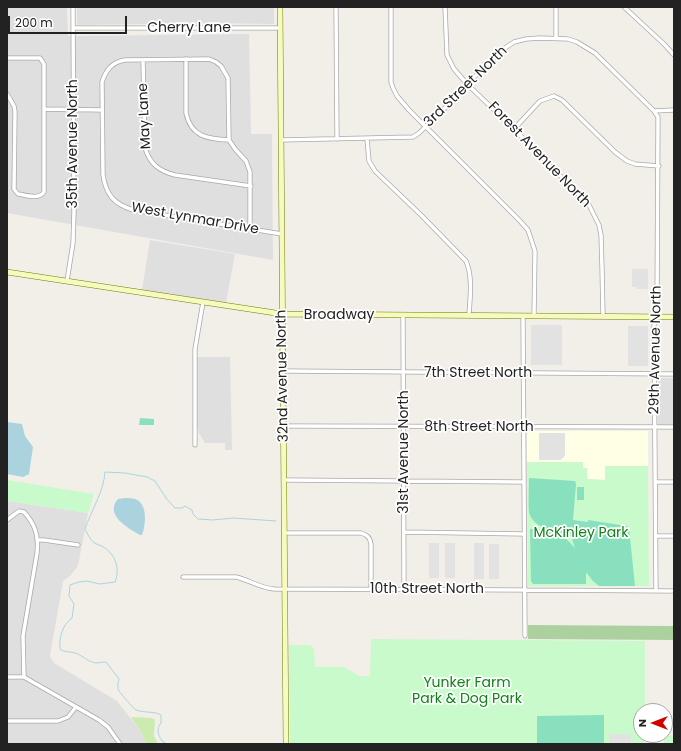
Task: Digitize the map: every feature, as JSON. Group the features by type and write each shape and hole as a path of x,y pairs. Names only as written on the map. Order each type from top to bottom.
{"street":[{"name":"35th Avenue North","path":"68,281 73,243 73,7"},
{"name":"32nd Avenue North","path":"280,7 286,744"},
{"path":"336,7 337,139"},
{"path":"391,7 391,73 393,88 397,96 409,110 528,230 535,251 534,316"},
{"name":"Forest Avenue North","path":"445,7 447,55 454,69 467,84 589,205 595,216 601,234 603,316"},
{"path":"556,7 556,39"},
{"path":"624,7 674,55"},
{"name":"Cherry Lane","path":"73,28 280,28"},
{"name":"3rd Street North","path":"281,140 412,137 426,127 467,84 505,48 514,42 526,38 568,39 577,42 595,53 654,111"},
{"path":"7,58 40,58 44,64 44,192 42,195 18,194 14,189 15,112 14,106 7,94"},
{"name":"West Lynmar Drive","path":"229,140 228,78 221,66 216,62 209,59 118,61 107,70 102,82 102,175 104,183 112,198 118,204 133,210 282,234"},
{"name":"May Lane","path":"143,60 145,148 147,155 155,167 166,173 175,175 251,186"},
{"path":"186,60 186,113 188,122 192,129 199,134 215,139 229,140 246,162 250,172 251,186 250,228"},
{"path":"514,129 540,101 554,96 562,100 615,152 627,161 635,164 659,166"},
{"path":"44,109 102,110"},
{"path":"654,111 674,110"},
{"name":"29th Avenue North","path":"654,111 658,117 659,166 657,308 654,325 656,591"},
{"path":"367,139 369,160 375,171 466,261 469,268 470,280 469,316"},
{"name":"Broadway","path":"7,272 282,314 674,317"},
{"path":"195,445 195,349 203,302"},
{"name":"31st Avenue North","path":"403,315 404,590"},
{"path":"523,316 525,636"},
{"name":"7th Street North","path":"283,371 674,374"},
{"name":"8th Street North","path":"283,426 674,427"},
{"path":"284,480 524,482"},
{"path":"656,482 674,482"},
{"path":"7,520 19,511 24,512 32,523 38,540 23,636 24,677"},
{"path":"404,532 524,534"},
{"path":"284,533 361,533 366,535 370,538 371,544 371,589"},
{"path":"656,536 674,536"},
{"path":"38,540 78,545"},
{"name":"10th Street North","path":"183,577 236,577 243,578 267,589 674,592"},
{"path":"7,677 24,677 76,707 104,724 120,744"},
{"path":"7,721 58,721 68,717 76,707"}],"shaded area":[{"path":"7,7 67,7 68,36 249,34 251,134 272,134 273,260 7,213"},
{"path":"77,7 274,7 274,24 205,23 77,25"},
{"path":"150,240 235,254 226,303 142,290"},
{"path":"632,269 648,269 648,289 637,289 637,287 632,287"},
{"path":"531,325 562,325 562,365 531,365"},
{"path":"628,326 648,326 648,366 628,366"},
{"path":"197,357 230,357 232,450 225,450 225,443 205,443 199,433 197,425"},
{"path":"674,378 674,426 659,425 658,423 658,379"},
{"path":"529,431 648,431 648,466 605,466 605,480 587,479 587,469 583,468 583,462 527,462 527,435"},
{"path":"539,433 565,433 565,455 563,458 560,460 539,460"},
{"path":"7,501 88,513 78,566 70,576 63,581 50,656 54,663 117,701 140,730 146,744 7,744"},
{"path":"429,543 439,543 439,578 429,578"},
{"path":"445,543 455,543 455,578 445,578"},
{"path":"474,543 484,543 484,579 474,579"},
{"path":"489,544 499,544 499,579 489,579"},
{"path":"609,734 631,734 631,744 609,744"}],"green space":[{"path":"140,418 154,419 154,425 139,425"},
{"name":"McKinley Park","path":"527,462 583,462 583,468 587,468 587,479 605,480 605,466 648,466 649,586 528,586"},
{"path":"529,478 575,481 573,520 588,522 588,520 627,526 629,528 635,586 599,586 586,572 586,584 533,584 531,581 530,529 552,531 540,526 531,518 529,512","holes":["555,532 571,536 575,548 564,537"]},
{"path":"7,480 94,494 88,513 7,501"},
{"path":"577,487 584,487 584,500 577,500"},
{"path":"528,625 674,626 674,640 528,639"},
{"name":"Yunker Farm Park & Dog Park","path":"371,639 645,641 645,703 633,703 633,743 644,744 290,744 289,645 310,645 314,649 315,667 344,667 359,676 370,676"},
{"path":"604,715 604,744 537,744 537,716"},
{"path":"132,717 152,718 155,720 154,736 158,744 146,744"},
{"path":"674,737 674,744 664,744 673,743"}],"water":[{"path":"7,422 22,424 25,436 33,447 29,474 23,477 7,474"},
{"path":"118,499 135,499 142,505 145,520 142,535 124,525 116,516 114,505"}],"waterway":[{"path":"167,744 162,741 158,732 158,728 161,723 161,715 136,710 119,691 119,679 106,662 96,663 89,661 78,654 60,649 62,632 66,624 72,618 74,604 69,596 70,585 87,581 100,584 115,582 117,568 112,555 105,548 93,542 85,529 100,494 105,472 125,473 147,477 155,481 166,498 175,508 182,508 185,506 192,510 193,514 198,519 213,520 233,518 276,521"}]}
